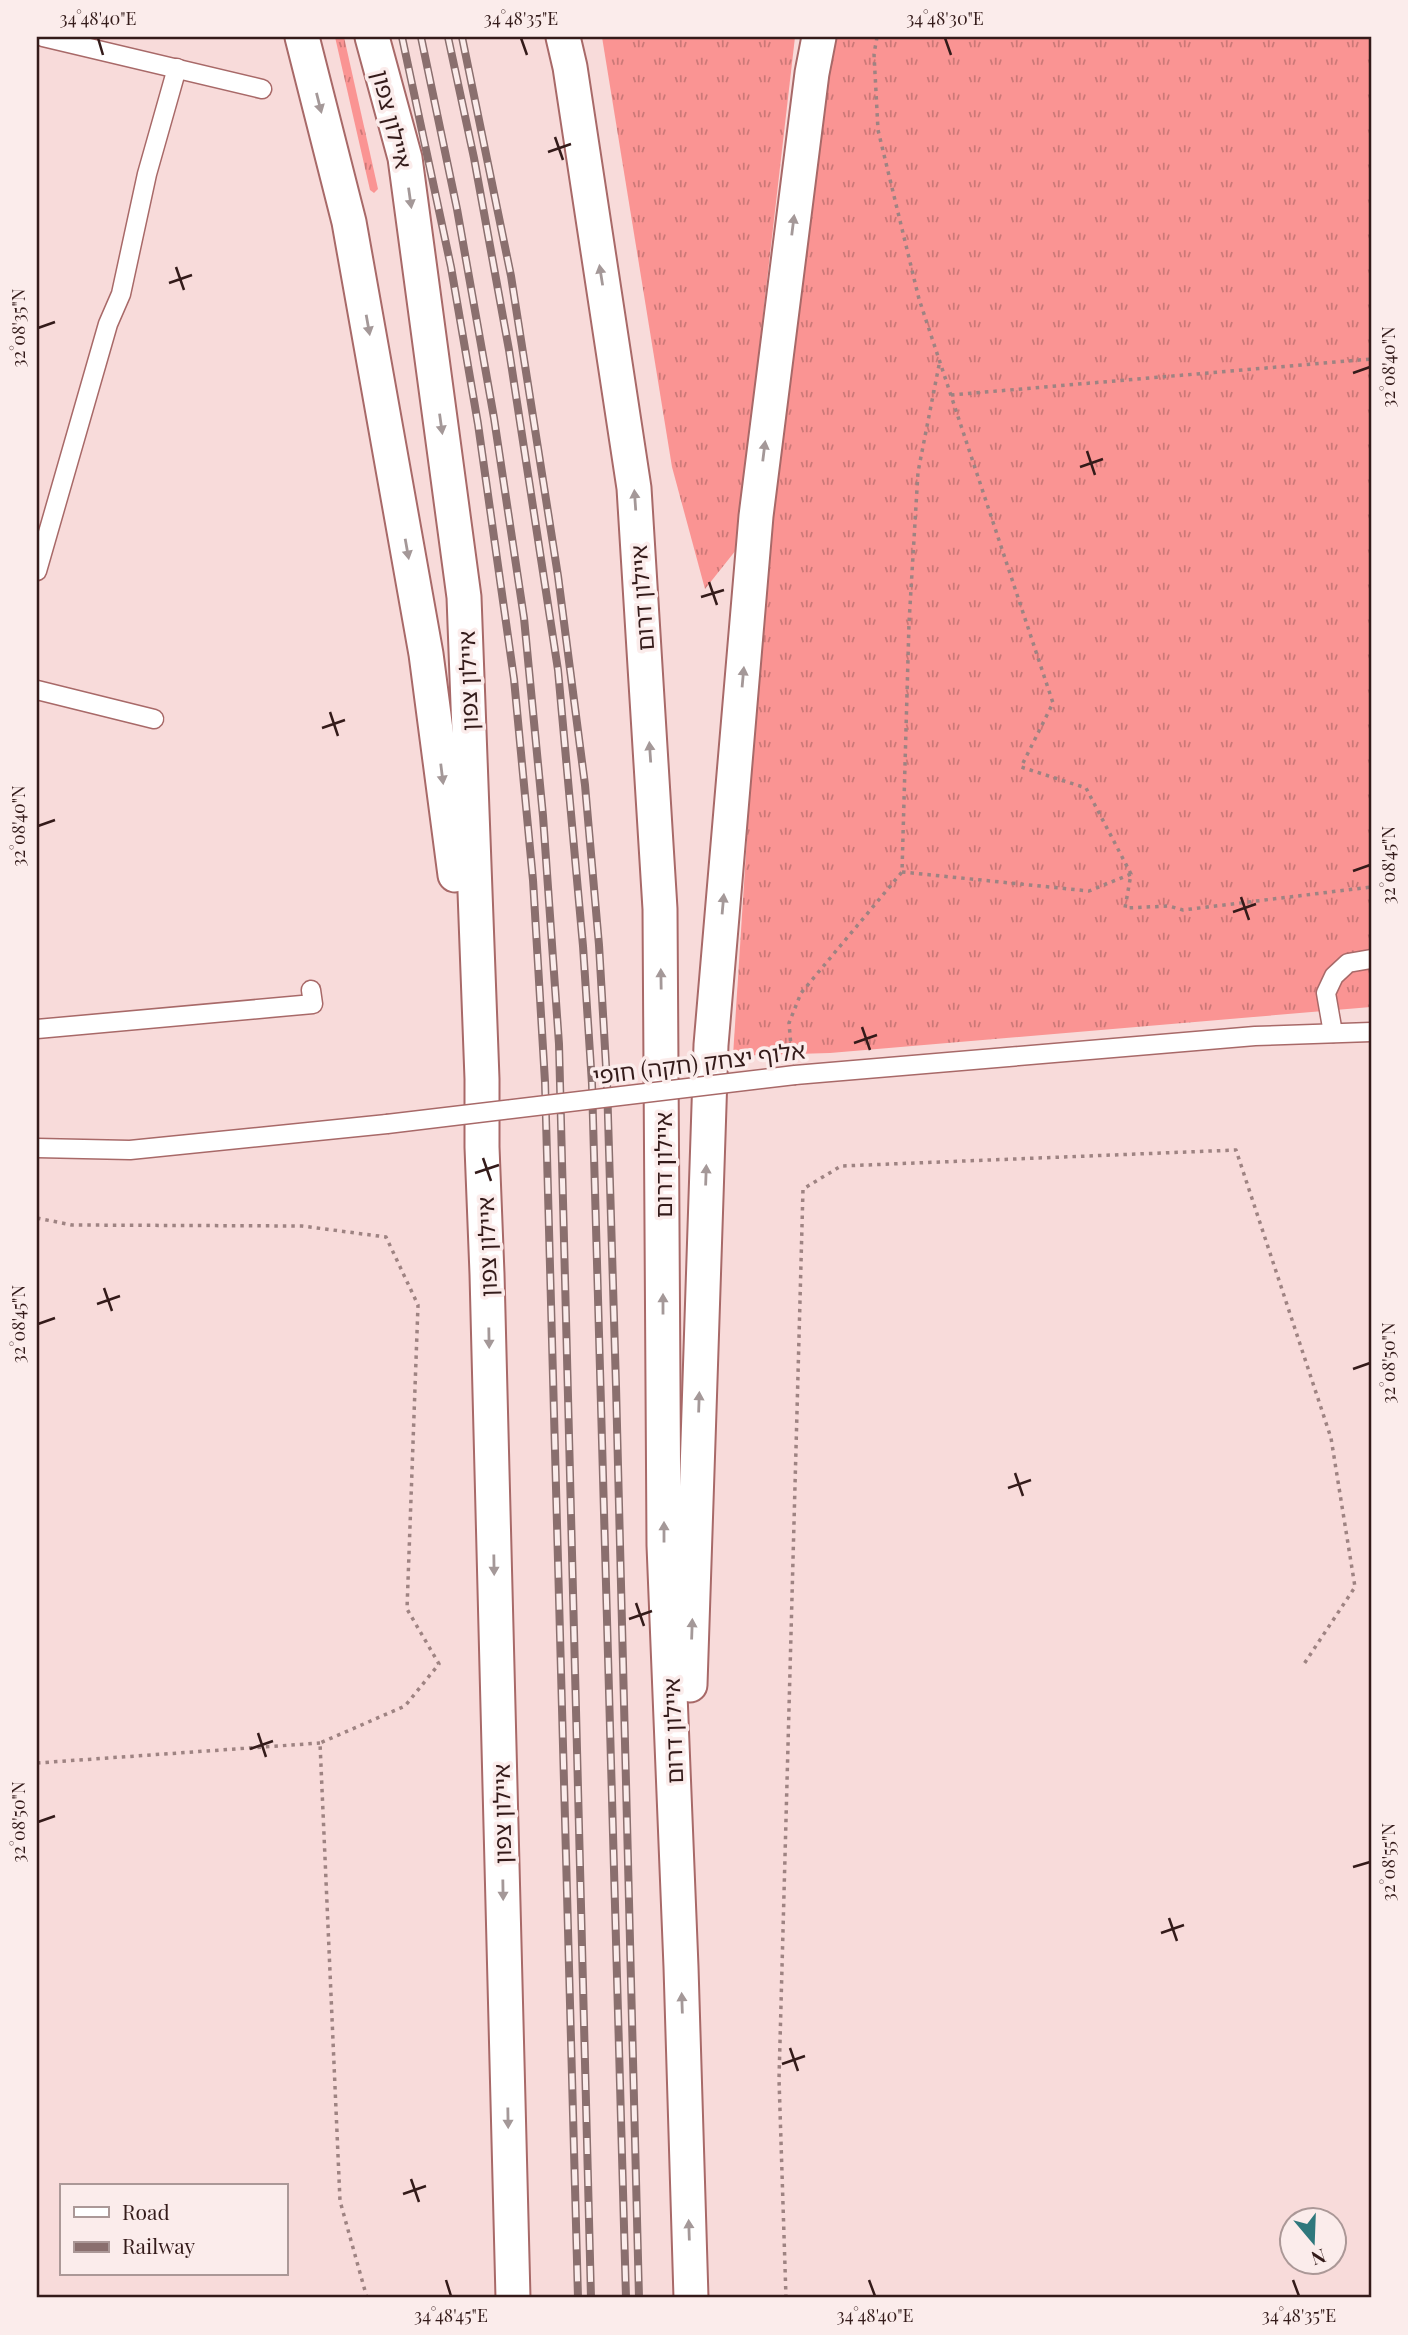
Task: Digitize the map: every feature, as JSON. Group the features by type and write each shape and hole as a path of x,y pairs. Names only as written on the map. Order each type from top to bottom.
{"highway":[{"path":"302,37 349,222 424,640 482,1079"},
{"name":"איילון צפון","path":"372,37 405,159 464,597 482,1079 513,2298"},
{"name":"איילון דרום","path":"563,37 570,67 634,488 657,868 662,1047 664,1545 691,2298"},
{"path":"681,1967 711,1045 756,516 812,73 819,37"}],"street":[{"path":"43,37 262,89"},
{"path":"37,571 108,324 121,294 147,174 177,68"},
{"path":"37,691 154,719"},
{"path":"1333,1033 1326,993 1334,976 1348,963 1371,959"},
{"path":"37,1029 313,1004 311,990"},
{"name":"אלוף יצחק (חקה) חופי","path":"37,1148 130,1150 387,1124 794,1075 1255,1036 1370,1031"}],"path":[{"path":"877,37 874,54 877,130 919,299 1053,703 1021,767 1086,788 1131,874 1125,908 1169,906 1183,910 1371,887"},
{"path":"951,395 1371,359"},
{"path":"794,1075 789,1023 801,993 902,872 909,623 918,472 940,360"},
{"path":"902,872 1089,891 1131,874"},
{"path":"786,2298 779,2079 803,1189 841,1166 1236,1150 1331,1438 1355,1587 1304,1664"},
{"path":"37,1218 72,1225 302,1226 386,1237 418,1306 407,1609 439,1664 405,1706 320,1744 37,1763"},
{"path":"320,1744 340,2201 367,2298"}],"green space":[{"path":"335,37 344,37 378,189 374,193 370,190"},
{"path":"602,37 795,37 736,550 705,589 672,467"},
{"path":"829,37 1371,37 1371,1007 830,1053 733,1056 765,556"}],"railway":[{"path":"402,37 451,267 478,424 514,679 533,880 545,1082 578,2298"},
{"path":"421,37 457,209 494,418 524,618 543,816 559,1044 591,2298"},
{"path":"448,37 474,158 509,350 558,670 583,946 592,1084 626,2298"},
{"path":"462,37 511,276 558,576 585,785 599,945 607,1083 616,1386 639,2298"}]}
